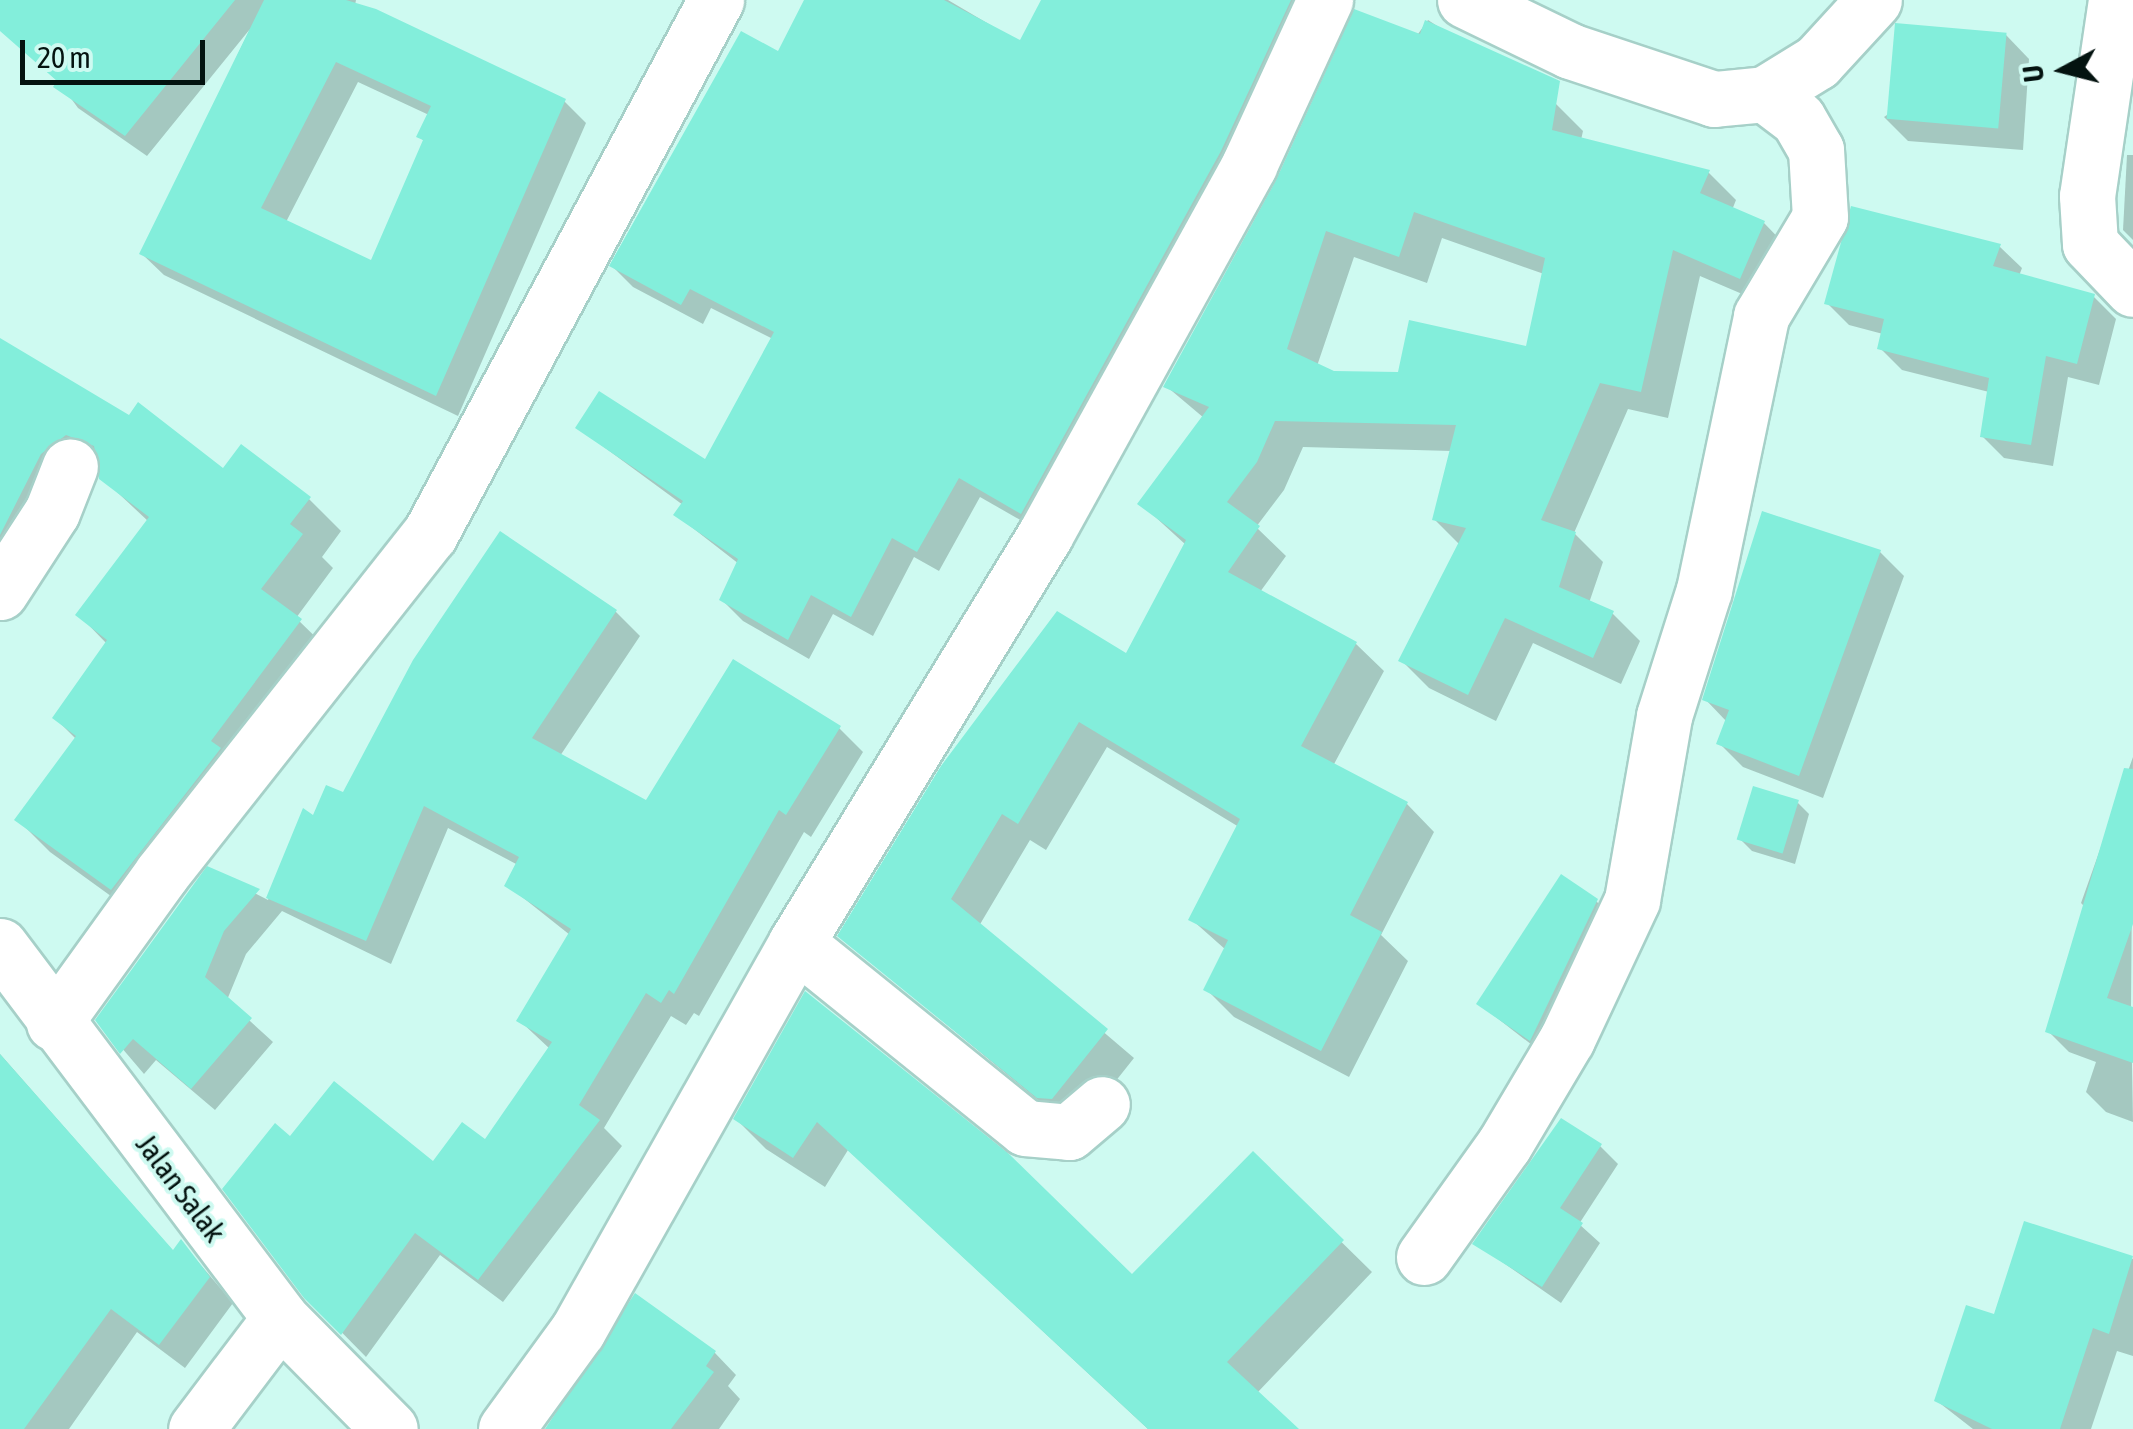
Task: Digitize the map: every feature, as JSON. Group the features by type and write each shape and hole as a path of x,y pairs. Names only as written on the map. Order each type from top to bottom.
{"street":[{"path":"54,1023 162,873 430,534 716,0"},
{"path":"506,1429 578,1330 796,943 1045,536 1090,444 1166,319 1249,165 1326,0"},
{"path":"1465,0 1570,51 1714,99 1765,94 1817,62 1874,0"},
{"path":"2116,0 2087,196 2090,244 2133,289"},
{"path":"1424,1258 1504,1145 1567,1040 1632,900 1664,716 1704,590 1761,316 1820,217 1816,150 1798,119 1765,94"},
{"path":"0,592 52,512 70,466"},
{"path":"796,943 1025,1128 1069,1132 1102,1104"},
{"name":"Jalan Salak","path":"0,946 54,1023 280,1318 390,1429"},
{"path":"196,1429 280,1318"}],"building":[{"path":"0,0 235,0 125,136 53,87 57,81 0,31"},
{"path":"264,0 346,0 376,9 566,99 436,396 139,254","holes":["336,62 431,106 416,137 423,140 371,260 261,208"]},
{"path":"804,0 944,0 1020,40 1041,0 1291,0 1221,151 1021,514 959,478 917,552 892,538 851,617 811,595 788,640 719,600 738,559 673,515 683,501 575,428 599,391 705,459 774,332 690,289 681,305 609,266 741,31 778,51"},
{"path":"1354,9 1420,34 1425,20 1560,81 1552,130 1710,170 1700,193 1765,221 1740,279 1673,250 1641,392 1600,383 1541,520 1576,532 1559,587 1614,611 1593,658 1505,618 1468,695 1398,661 1466,528 1432,520 1456,425 1275,421 1257,462 1227,502 1260,526 1228,572 1357,642 1301,746 1408,802 1350,915 1382,932 1321,1051 1203,990 1228,940 1188,920 1240,819 1079,722 1018,824 1002,814 951,899 1108,1029 1052,1099 1037,1098 837,936 941,766 1057,611 1126,653 1186,540 1137,504 1209,407 1163,387 1276,180","holes":["1414,212 1545,258 1526,346 1409,320 1398,372 1334,371 1287,349 1326,231 1399,257"]},
{"path":"1895,23 2007,33 1998,128 1887,119"},
{"path":"1851,206 2001,244 1993,266 2095,294 2077,364 2046,356 2031,445 1980,437 1989,378 1877,349 1884,319 1824,304"},
{"path":"0,338 129,415 138,402 223,468 241,444 311,497 290,524 303,534 261,589 302,619 211,741 221,748 111,890 14,820 76,736 52,718 107,640 75,615 149,517 99,479 94,446 66,435 41,454 0,535"},
{"path":"1762,511 1881,550 1799,776 1716,744 1729,710 1702,700"},
{"path":"500,531 617,610 532,738 646,800 733,659 841,726 786,815 779,810 674,994 669,990 661,1003 646,993 579,1105 600,1120 478,1280 415,1233 341,1335 304,1298 222,1189 275,1123 290,1136 334,1081 433,1161 462,1122 485,1139 552,1042 516,1021 571,929 504,886 519,857 424,806 366,941 266,898 303,808 313,815 326,785 343,792 413,660"},
{"path":"2124,768 2133,769 2133,924 2107,998 2133,1007 2133,1063 2045,1032"},
{"path":"1753,786 1799,800 1783,854 1737,840"},
{"path":"207,866 260,889 224,931 205,977 252,1018 191,1089 133,1039 120,1054 95,1020"},
{"path":"1561,874 1598,899 1530,1041 1476,1004"},
{"path":"805,991 1008,1153 1132,1274 1253,1151 1344,1240 1227,1362 1299,1429 1148,1429 817,1122 793,1158 733,1119"},
{"path":"0,1054 173,1250 181,1239 210,1277 159,1345 111,1309 24,1429 0,1429"},
{"path":"1561,1118 1602,1144 1560,1208 1583,1223 1542,1287 1472,1244"},
{"path":"2024,1221 2133,1256 2109,1334 2093,1328 2060,1429 1992,1429 1934,1401 1966,1305 1994,1314"},
{"path":"635,1293 716,1351 706,1366 714,1372 671,1429 545,1429"}]}
